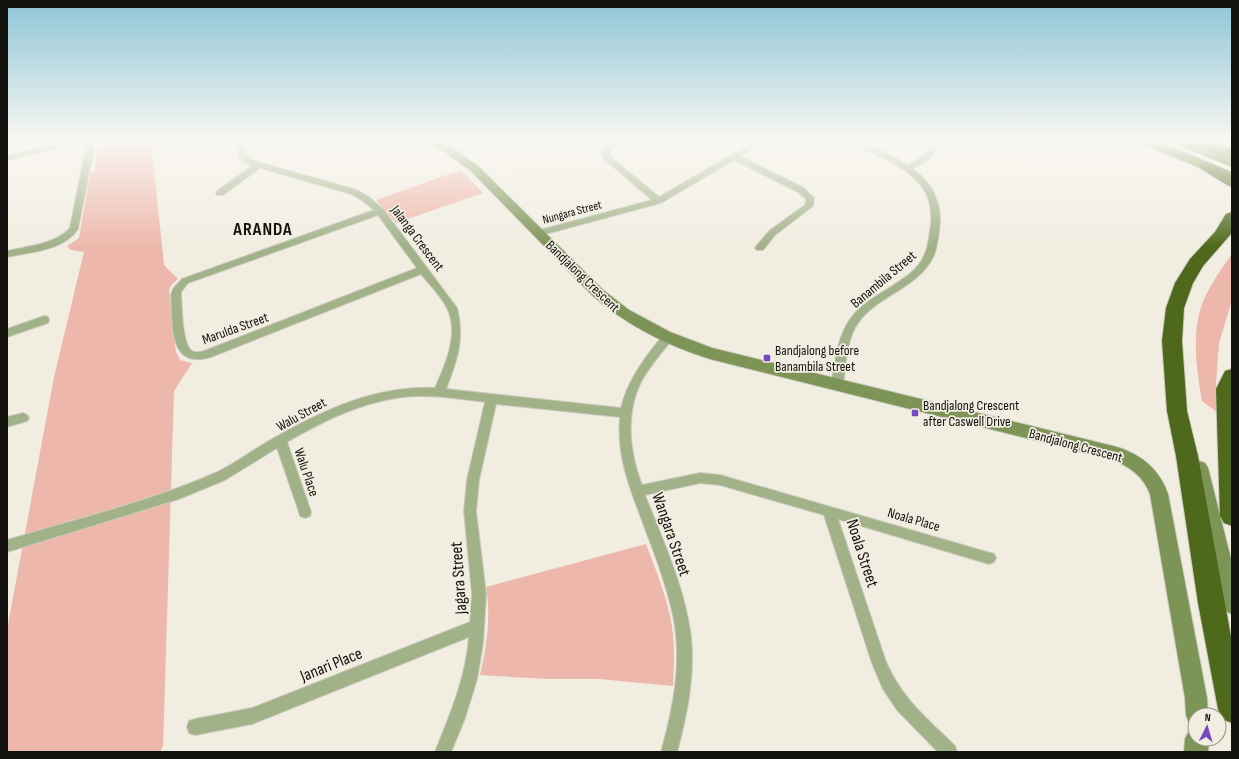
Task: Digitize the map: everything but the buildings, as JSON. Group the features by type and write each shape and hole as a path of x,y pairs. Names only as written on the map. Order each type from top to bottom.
{"highway":[{"path":"1223,176 1232,182"},
{"path":"1232,218 1227,232 1196,263 1184,283 1175,308 1172,341 1177,411 1187,456 1207,581 1232,709"},
{"path":"1232,376 1226,389 1232,516"}],"street":[{"path":"7,254 52,244 71,234 74,229 84,176"},
{"path":"220,193 243,176"},
{"name":"Jalanga Crescent","path":"296,176 354,192 366,199 380,211 452,308 456,321 457,337 454,353 439,393"},
{"name":"Bandjalong Crescent","path":"482,176 614,308 644,328 667,338 710,352 1117,454 1130,459 1144,469 1154,480 1159,494 1197,707"},
{"path":"629,176 658,201"},
{"name":"Nungara Street","path":"539,233 658,201 701,176"},
{"path":"760,248 772,233 806,209 811,202 810,198 801,190 774,176"},
{"name":"Banambila Street","path":"837,384 845,343 854,321 869,305 920,269 928,259 932,248 936,218 934,202 925,186 914,176"},
{"name":"Marulda Street","path":"380,211 185,281 180,285 176,295 182,346 187,354 194,356 207,354 424,269"},
{"path":"7,334 44,320"},
{"name":"Wangara Street","path":"667,338 642,370 634,386 625,413 626,452 673,591 683,635 685,668 682,702 671,751"},
{"path":"1174,372 1185,404 1193,444 1232,604"},
{"name":"Walu Street","path":"7,546 175,495 206,483 338,410 364,401 403,393 439,393 625,413"},
{"name":"Jagara Street","path":"442,752 458,718 469,679 478,626 479,594 470,511 473,480 492,398"},
{"path":"7,422 23,418"},
{"name":"Walu Place","path":"281,442 305,512"},
{"name":"Noala Street","path":"638,491 700,478 720,480 829,511 879,663 888,684 902,705 949,752"},
{"name":"Noala Place","path":"829,511 989,558"},
{"name":"Janari Place","path":"196,727 252,716 478,626"}],"shaded area":[{"path":"90,176 155,176 164,265 178,279 172,284 169,290 176,352 180,360 192,363 174,391 163,746 160,752 7,752 7,630 54,377 84,252 71,250 67,246 79,238"},
{"path":"443,176 467,176 483,193 396,223 376,200"},
{"path":"1232,254 1232,300 1219,343 1216,384 1218,413 1202,401 1196,356 1196,332 1200,310 1206,295"},
{"path":"646,544 668,606 674,649 673,686 599,679 547,679 480,675 488,631 486,587"}],"place":[{"name":"Bandjalong before Banambila Street","path":"767,358"},
{"name":"Bandjalong Crescent after Caswell Drive","path":"915,413"}],"district":[{"name":"ARANDA","path":"263,229"}]}
